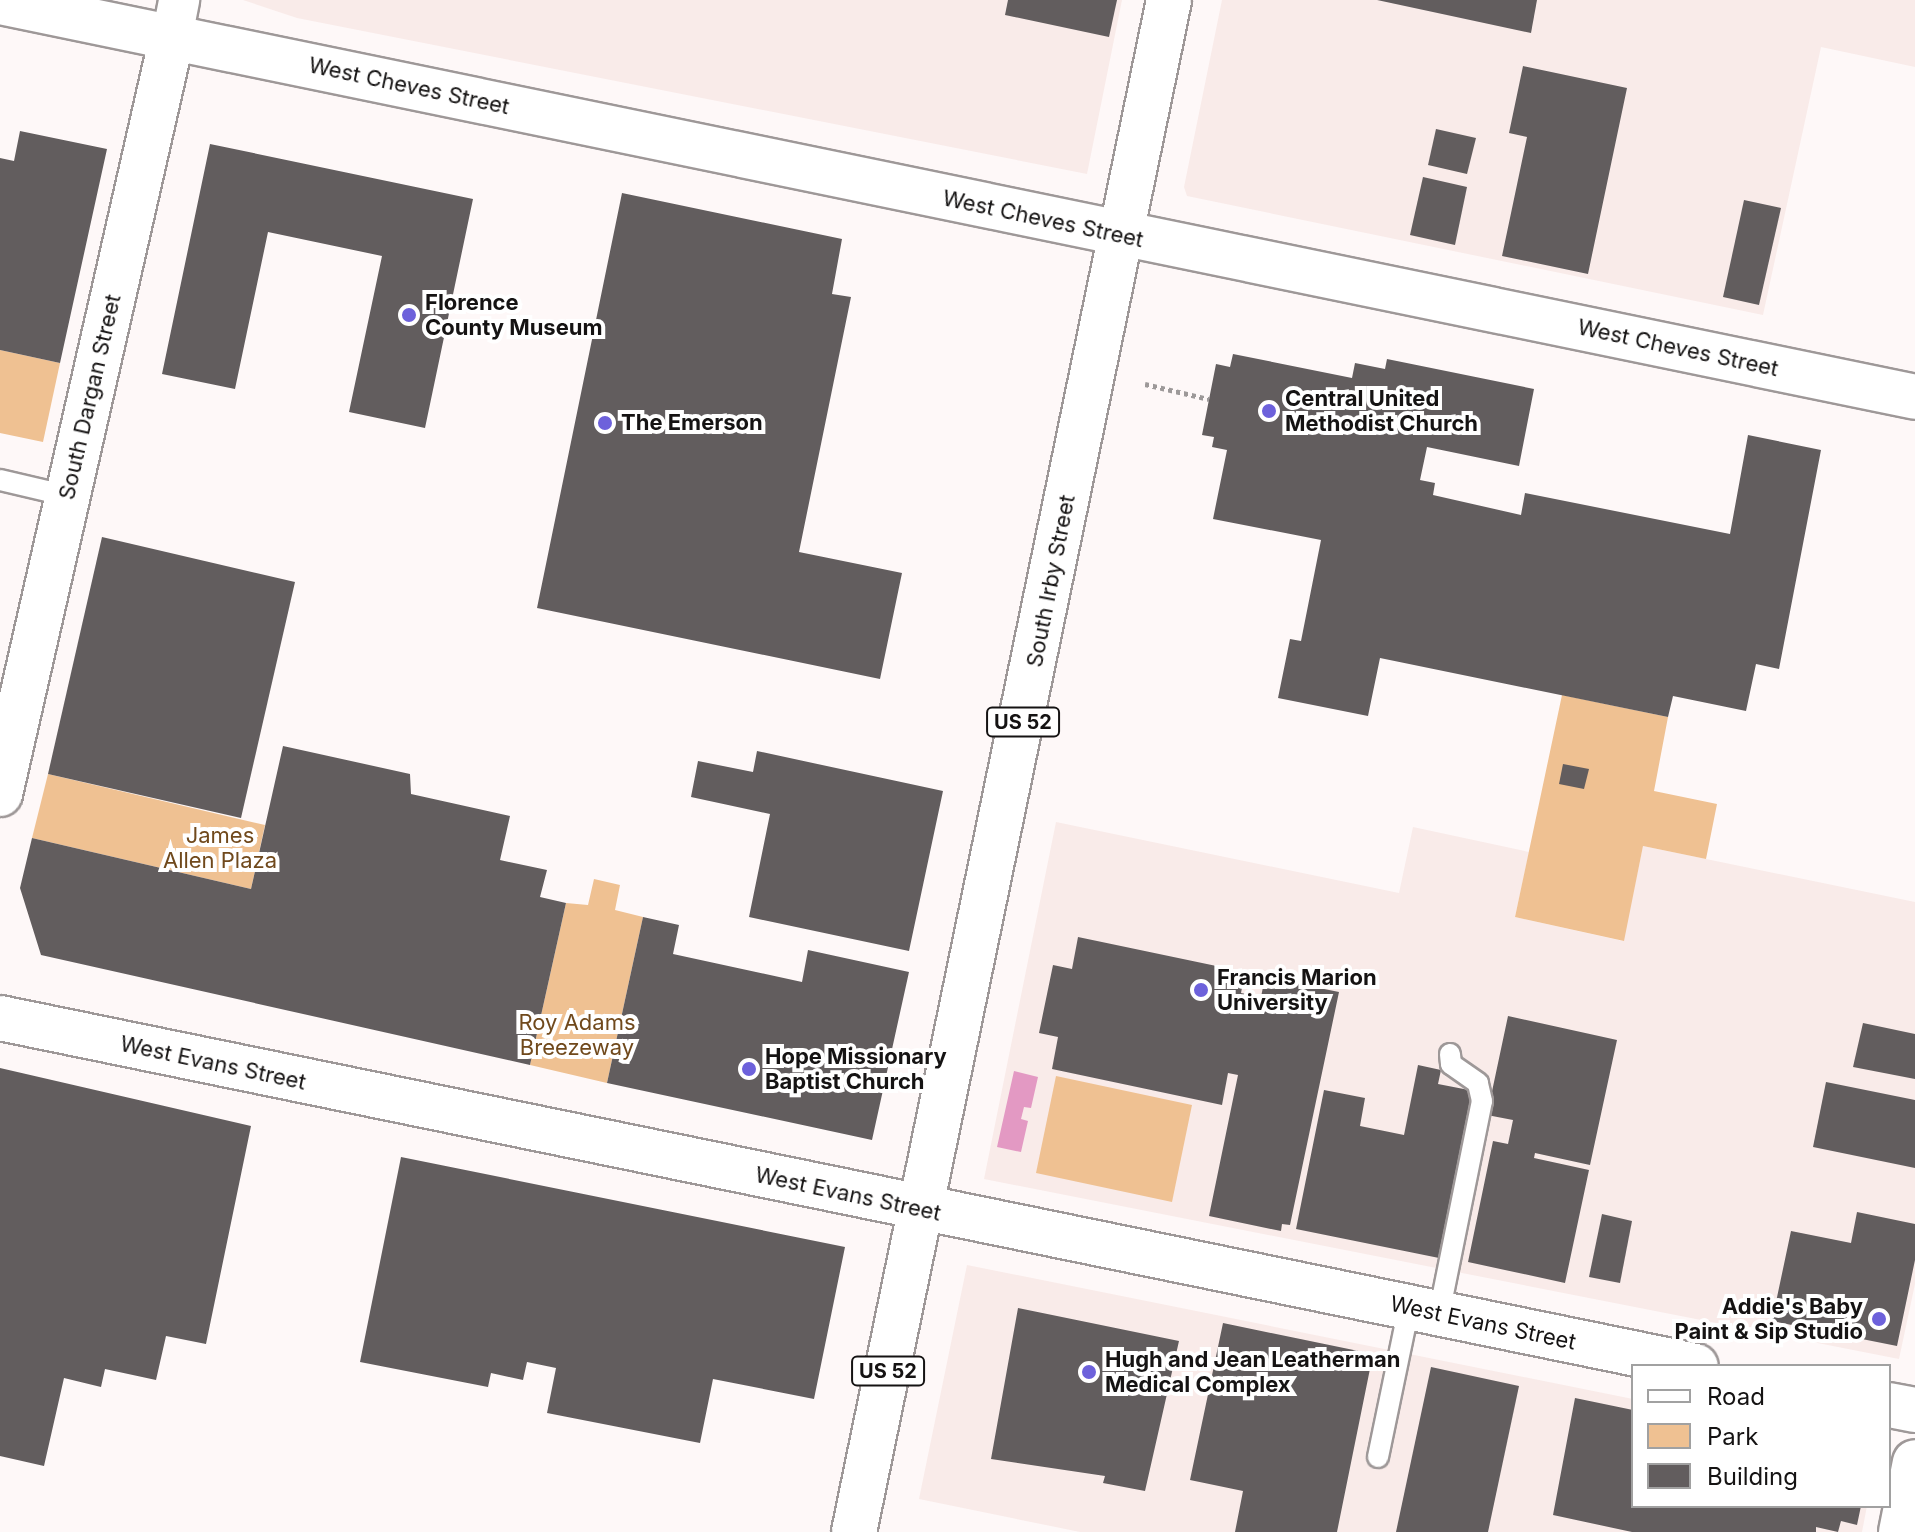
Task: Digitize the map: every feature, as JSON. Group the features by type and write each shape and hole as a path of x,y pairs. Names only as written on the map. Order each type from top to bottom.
{"main road":[{"name":"South Irby Street","path":"923,1210 1169,0"},
{"name":"West Cheves Street","path":"0,2 176,18 1120,235 1915,397"},
{"name":"South Dargan Street","path":"2,779 176,18"},
{"name":"West Evans Street","path":"0,1018 923,1210 1686,1364"},
{"name":"US 52","path":"854,1532 923,1210"},
{"path":"1891,1405 1915,1410"},
{"path":"1901,1532 1915,1462"}],"lane":[{"path":"0,480 68,496"},
{"path":"1378,1457 1424,1311 1482,1101 1478,1083 1451,1064 1450,1054"}],"path":[{"path":"1145,384 1209,399"}],"shaded area":[{"path":"243,0 1122,0 1087,174 297,18"},
{"path":"1222,0 1915,0 1915,67 1821,47 1763,315 1187,196 1184,187"},
{"path":"1056,822 1399,893 1413,827 1529,852 1515,917 1623,941 1643,846 1915,902 1915,1284 1899,1359 984,1179"},
{"path":"1014,1071 1038,1077 1031,1108 1024,1107 1021,1119 1028,1121 1021,1152 997,1147"},
{"path":"967,1265 1631,1399 1631,1508 1867,1508 1862,1532 1080,1532 919,1499"}],"green space":[{"path":"0,350 60,363 43,442 0,433"},
{"path":"1562,695 1668,717 1654,791 1717,804 1706,859 1643,846 1624,941 1515,917"},
{"name":"James Allen Plaza","path":"48,774 265,825 251,889 32,838"},
{"name":"Roy Adams Breezeway","path":"594,879 620,885 615,910 643,917 607,1083 530,1065 566,903 588,905"},
{"path":"1056,1076 1192,1105 1172,1202 1036,1173"}],"building":[{"path":"1008,0 1117,0 1109,37 1005,15"},
{"path":"1377,0 1537,0 1531,33"},
{"path":"1523,66 1627,88 1588,274 1502,256 1527,137 1509,133"},
{"path":"1436,129 1476,138 1467,174 1428,165"},
{"path":"20,131 107,149 60,363 0,350 0,158 14,161"},
{"name":"Florence County Museum","path":"210,144 473,199 425,428 349,412 382,256 268,232 235,389 162,374"},
{"path":"1423,177 1467,187 1455,245 1410,235"},
{"path":"622,193 842,239 832,294 851,297 799,552 902,573 880,679 537,608"},
{"path":"1744,200 1781,208 1759,305 1723,297"},
{"path":"1233,354 1352,378 1355,363 1385,369 1387,359 1534,389 1519,466 1427,447 1420,480 1435,483 1433,495 1521,515 1525,493 1730,534 1748,435 1821,450 1779,669 1756,664 1746,711 1673,696 1668,717 1380,658 1368,716 1278,698 1290,639 1301,641 1321,540 1213,519 1227,450 1212,447 1214,437 1202,435 1216,364 1230,367"},
{"path":"102,537 295,582 241,818 48,774"},
{"path":"283,746 410,774 411,794 510,816 500,860 547,870 540,897 566,903 530,1065 41,955 20,888 32,838 251,889"},
{"path":"757,751 943,791 909,951 749,917 770,814 691,797 698,761 753,772"},
{"path":"1563,764 1589,769 1584,789 1559,784"},
{"path":"643,917 679,925 673,954 802,982 808,950 909,972 872,1140 607,1083"},
{"path":"1078,937 1245,972 1241,993 1261,997 1265,977 1339,992 1290,1225 1282,1224 1281,1231 1209,1216 1238,1075 1228,1073 1222,1105 1052,1069 1058,1037 1039,1033 1053,965 1072,969"},
{"path":"1508,1016 1617,1040 1590,1165 1535,1153 1534,1158 1589,1170 1565,1283 1468,1262 1493,1141 1508,1144 1513,1120 1487,1115"},
{"path":"1863,1023 1915,1034 1915,1079 1853,1067"},
{"path":"1418,1065 1441,1070 1438,1084 1474,1091 1444,1259 1296,1229 1324,1090 1365,1098 1360,1126 1404,1135"},
{"path":"0,1068 251,1126 206,1344 166,1336 156,1380 105,1369 101,1387 64,1378 44,1466 0,1456"},
{"path":"1826,1082 1915,1100 1915,1168 1813,1147"},
{"path":"401,1157 845,1247 814,1399 713,1379 700,1443 547,1413 556,1368 527,1362 523,1380 491,1373 488,1387 360,1362"},
{"path":"1857,1212 1915,1224 1915,1260 1897,1346 1772,1321 1791,1231 1851,1243"},
{"path":"1602,1214 1632,1221 1620,1283 1589,1277"},
{"name":"Hugh and Jean Leatherman Medical Complex","path":"1018,1308 1179,1341 1145,1491 1103,1483 1105,1476 991,1459"},
{"path":"1223,1323 1373,1354 1337,1532 1235,1532 1243,1491 1190,1480"},
{"path":"1431,1367 1519,1386 1488,1532 1396,1532"},
{"path":"1575,1398 1631,1410 1631,1508 1861,1508 1857,1525 1841,1521 1838,1532 1816,1527 1816,1532 1632,1532 1553,1515"}],"place":[{"name":"Florence County Museum","path":"409,315"},
{"name":"Central United Methodist Church","path":"1269,411"},
{"name":"The Emerson","path":"605,423"},
{"name":"Francis Marion University","path":"1201,990"},
{"name":"Hope Missionary Baptist Church","path":"749,1069"},
{"name":"Addie's Baby Paint & Sip Studio","path":"1879,1319"},
{"name":"Hugh and Jean Leatherman Medical Complex","path":"1089,1372"}]}
